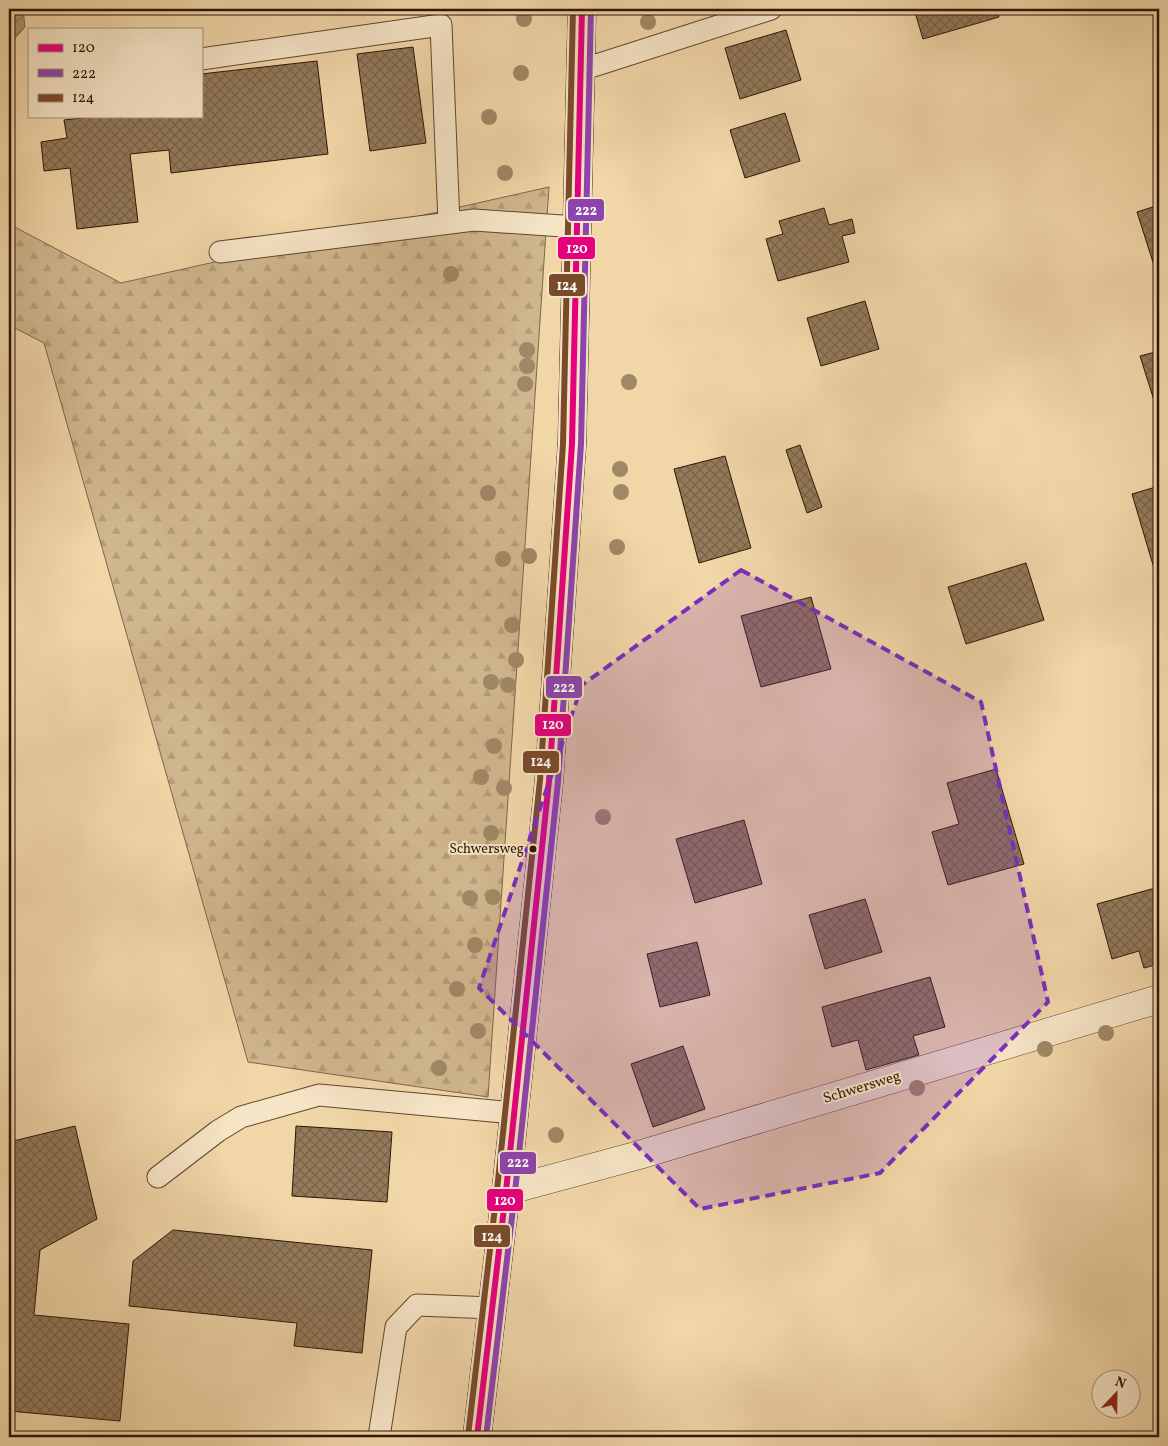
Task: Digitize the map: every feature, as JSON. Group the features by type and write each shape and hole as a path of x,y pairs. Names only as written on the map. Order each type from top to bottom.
{"street":[{"path":"477,1437 506,1191 549,781 572,444 582,9"},
{"name":"Schwersweg","path":"506,1191 639,1155 1159,999"}],"lane":[{"path":"581,70 770,9"},
{"path":"202,59 441,25 449,223"},
{"path":"220,252 474,220 577,227"},
{"path":"158,1177 218,1131 241,1117 319,1095 514,1113"},
{"path":"379,1437 396,1327 417,1305 492,1308"}],"highlighted area":[{"path":"741,570 981,702 1048,1002 880,1173 700,1209 479,988 582,685"}],"green space":[{"path":"549,187 488,1097 248,1062 44,343 9,325 9,224 121,283"}],"water":[{"path":"9,9 23,9 25,27 9,45"}],"building":[{"path":"914,9 996,9 999,17 923,39"},
{"path":"786,30 801,80 740,99 725,48"},
{"path":"413,47 426,143 370,151 357,54"},
{"path":"317,61 328,154 171,173 169,150 130,154 138,222 77,229 70,168 44,171 41,142 67,138 64,120 82,118 202,118 202,74"},
{"path":"785,113 800,161 745,178 730,130"},
{"path":"1159,205 1159,281 1137,212"},
{"path":"824,208 829,225 852,219 855,233 842,236 849,262 778,281 766,239 783,234 779,221"},
{"path":"865,301 879,349 821,366 807,318"},
{"path":"1159,351 1159,412 1158,413 1140,356"},
{"path":"800,445 822,507 807,513 786,450"},
{"path":"725,456 751,548 699,563 674,469"},
{"path":"1159,486 1159,563 1153,565 1132,494"},
{"path":"1026,563 1044,620 966,644 948,587"},
{"path":"811,597 831,669 761,687 741,616"},
{"path":"996,769 1024,864 948,885 932,832 959,824 947,783"},
{"path":"744,820 762,884 695,903 676,839"},
{"path":"1159,887 1159,964 1144,968 1139,951 1112,959 1097,904"},
{"path":"865,899 882,952 825,969 809,915"},
{"path":"697,942 710,995 660,1007 647,954"},
{"path":"930,977 945,1027 913,1036 919,1055 866,1070 858,1040 832,1047 822,1007"},
{"path":"683,1046 705,1109 653,1127 631,1064"},
{"path":"75,1126 97,1219 40,1250 34,1315 129,1324 120,1421 9,1411 9,1142"},
{"path":"296,1126 392,1132 387,1202 292,1196"},
{"path":"173,1230 372,1250 362,1353 294,1346 297,1323 129,1306 133,1261"}],"transit line":[{"name":"124","path":"468,1436 497,1190 540,780 563,444 573,9"},
{"name":"120","path":"477,1437 506,1191 549,781 572,444 582,9"},
{"name":"222","path":"486,1437 515,1192 558,782 581,444 591,9"}],"place":[{"name":"Schwersweg","path":"533,849"}]}
